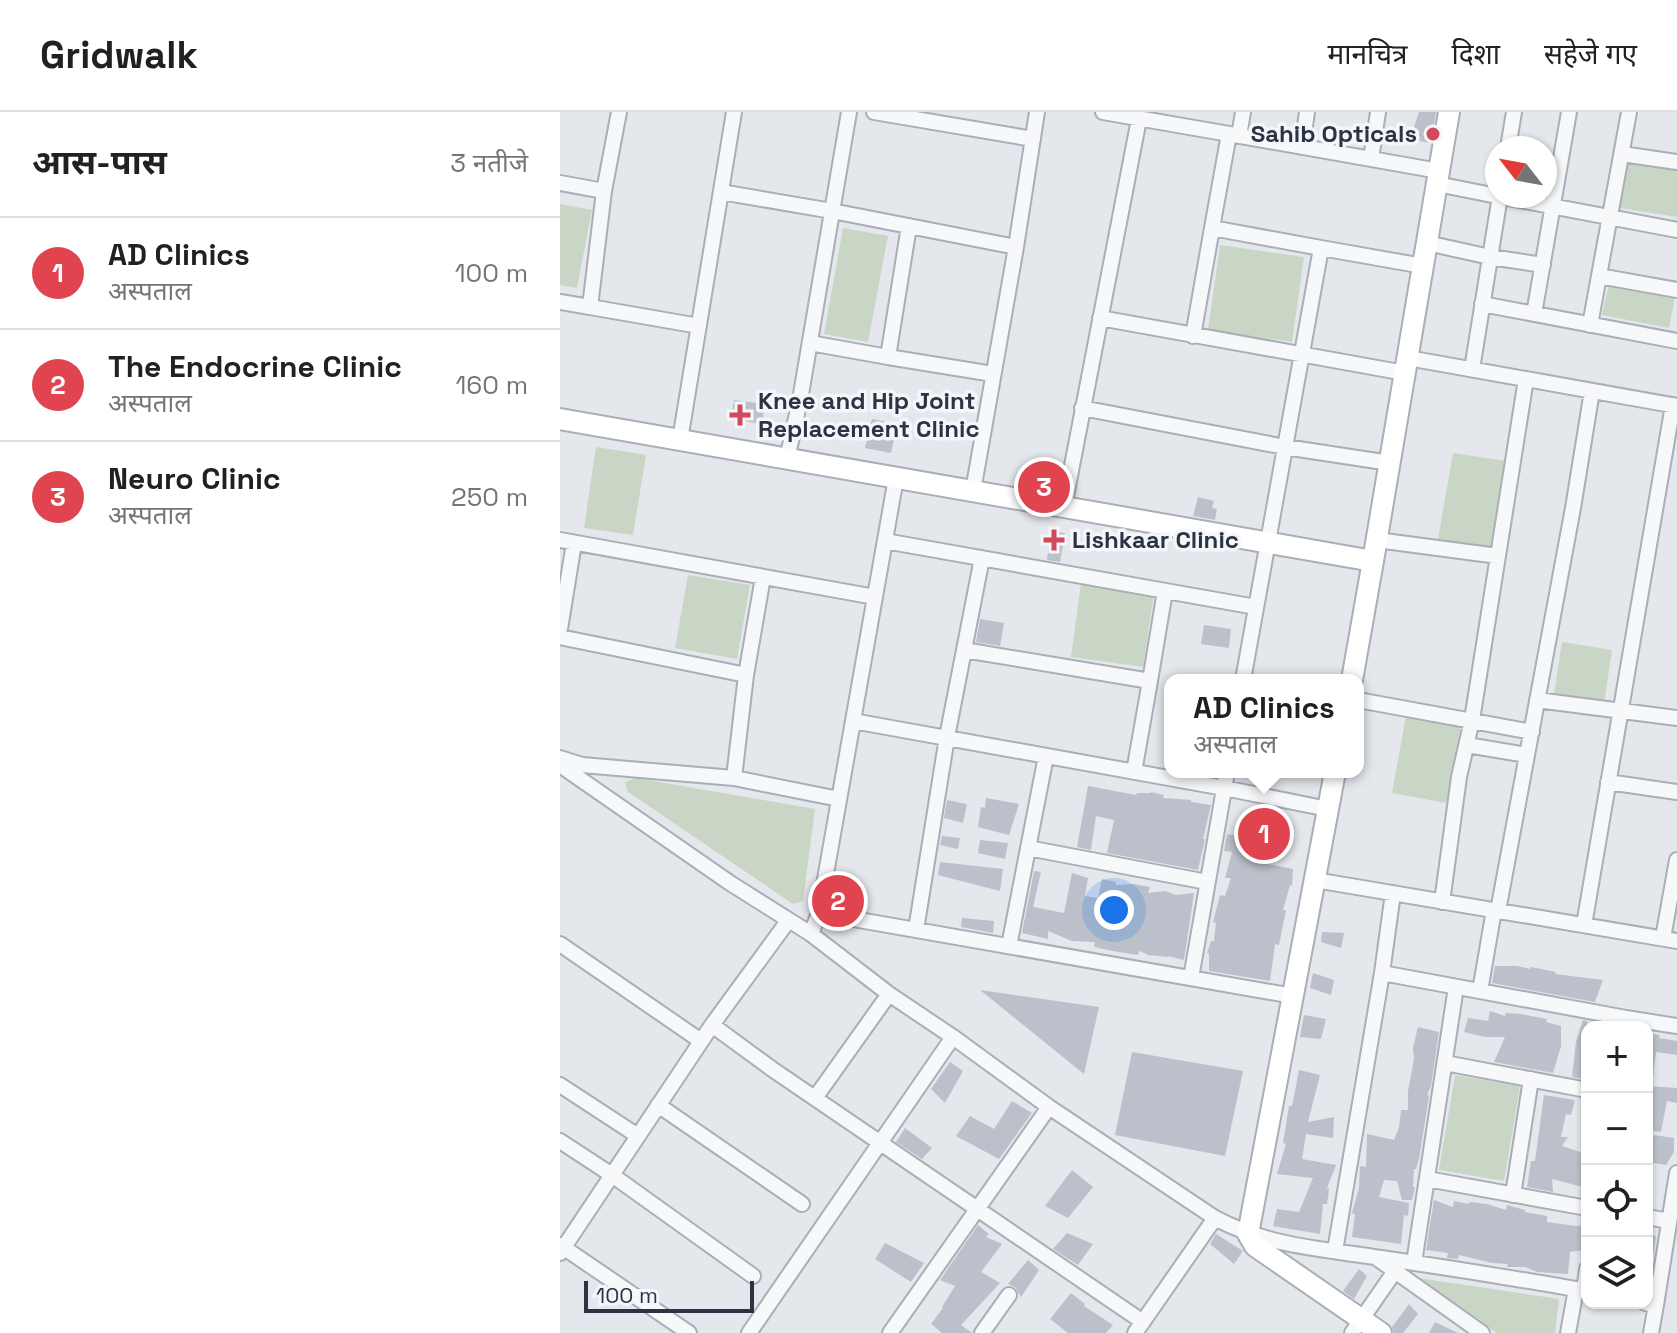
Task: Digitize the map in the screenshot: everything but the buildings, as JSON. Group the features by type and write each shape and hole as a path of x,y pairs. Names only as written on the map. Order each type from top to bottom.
{"street":[{"path":"590,307 604,191 619,112"},
{"path":"680,440 734,112"},
{"path":"787,459 800,400 849,112"},
{"path":"874,112 1033,139"},
{"path":"973,491 1037,112"},
{"path":"1103,112 1139,119 1180,119 1234,135 1371,159 1485,192"},
{"path":"1193,336 1212,228 1234,135 1243,112"},
{"path":"1302,147 1307,112"},
{"path":"1371,159 1378,112"},
{"path":"1353,674 1449,112"},
{"path":"1510,136 1514,112"},
{"path":"1557,188 1569,112"},
{"path":"1590,325 1629,112"},
{"path":"1064,507 1139,119"},
{"path":"1622,154 1677,162"},
{"path":"1557,161 1561,162"},
{"path":"560,183 604,191"},
{"path":"721,192 1016,247"},
{"path":"1472,369 1497,208"},
{"path":"1534,314 1554,208"},
{"path":"1557,208 1677,230"},
{"path":"888,357 909,226"},
{"path":"1212,228 1423,266"},
{"path":"1427,243 1543,265"},
{"path":"1244,674 1321,248"},
{"path":"1599,276 1677,290"},
{"path":"560,302 699,326"},
{"path":"1482,304 1677,341"},
{"path":"1100,318 1302,354 1472,369 1675,406 1670,471 1621,710 1584,925"},
{"path":"810,343 993,374"},
{"path":"1442,902 1459,777 1472,720 1526,379"},
{"path":"1480,991 1532,732 1592,391"},
{"path":"1082,408 1285,447 1390,463"},
{"path":"560,419 1373,561"},
{"path":"811,934 819,913 896,478"},
{"path":"1377,540 1498,556"},
{"path":"560,629 567,541 875,597"},
{"path":"885,541 1256,607"},
{"path":"916,930 947,737 982,558"},
{"path":"734,778 746,675 763,577"},
{"path":"1134,772 1165,591"},
{"path":"560,637 746,675"},
{"path":"964,650 1150,681"},
{"path":"1537,700 1677,718"},
{"path":"1364,701 1532,732"},
{"path":"853,721 1164,777"},
{"path":"1467,745 1527,755"},
{"path":"1009,946 1046,756"},
{"path":"560,758 582,765 734,778 839,799"},
{"path":"560,765 730,883 811,934 889,994 1049,1107 1215,1218 1248,1234 1297,1246 1581,1290"},
{"path":"1168,778 1328,809"},
{"path":"1191,978 1226,778"},
{"path":"1334,778 1248,1234 1255,1246 1357,1326 1381,1333"},
{"path":"1608,782 1677,792"},
{"path":"1028,848 1207,882"},
{"path":"1315,880 1670,940 1677,860"},
{"path":"1335,1251 1393,893"},
{"path":"819,913 1293,996"},
{"path":"689,1333 561,1248 712,1025 788,921"},
{"path":"560,944 701,1041"},
{"path":"1382,973 1621,1021"},
{"path":"1414,1263 1456,987"},
{"path":"815,1098 889,994"},
{"path":"1653,1024 1677,1026"},
{"path":"712,1025 977,1209 1139,1327 1215,1218"},
{"path":"749,1333 953,1037"},
{"path":"1445,1063 1581,1089"},
{"path":"1513,1195 1531,1079"},
{"path":"560,1085 638,1136"},
{"path":"658,1105 802,1204"},
{"path":"890,1333 1049,1107"},
{"path":"560,1141 753,1276"},
{"path":"1653,1291 1677,1173"},
{"path":"1427,1179 1581,1207"},
{"path":"1653,1218 1669,1221"},
{"path":"1375,1257 1482,1333"},
{"path":"1357,1326 1395,1271"},
{"path":"1568,1333 1581,1293"},
{"path":"989,1331 1009,1295"},
{"path":"1650,1309 1651,1333"}],"green space":[{"path":"1628,161 1677,170 1677,217 1620,208"},
{"path":"560,204 592,210 577,288 560,285"},
{"path":"843,228 888,236 868,342 824,334"},
{"path":"1220,245 1304,257 1292,342 1208,330"},
{"path":"1609,284 1675,297 1669,328 1602,315"},
{"path":"596,447 646,455 633,535 584,528"},
{"path":"1453,453 1506,461 1492,548 1438,539"},
{"path":"688,575 750,585 737,659 675,648"},
{"path":"1081,583 1154,593 1143,667 1071,657"},
{"path":"1562,642 1612,650 1604,703 1554,695"},
{"path":"1407,710 1462,720 1446,803 1392,793"},
{"path":"636,778 815,809 803,901 793,904 628,792 625,782"},
{"path":"1455,1075 1520,1086 1504,1181 1439,1170"},
{"path":"1418,1278 1559,1299 1555,1333 1497,1333"}],"place":[{"name":"Sahib Opticals","path":"1433,134"},
{"name":"Knee and Hip Joint Replacement Clinic","path":"740,415"},
{"name":"Neuro Clinic","path":"1044,487"},
{"name":"Lishkaar Clinic","path":"1054,540"},
{"name":"AD Clinics","path":"1264,834"},
{"name":"The Endocrine Clinic","path":"838,901"}]}
